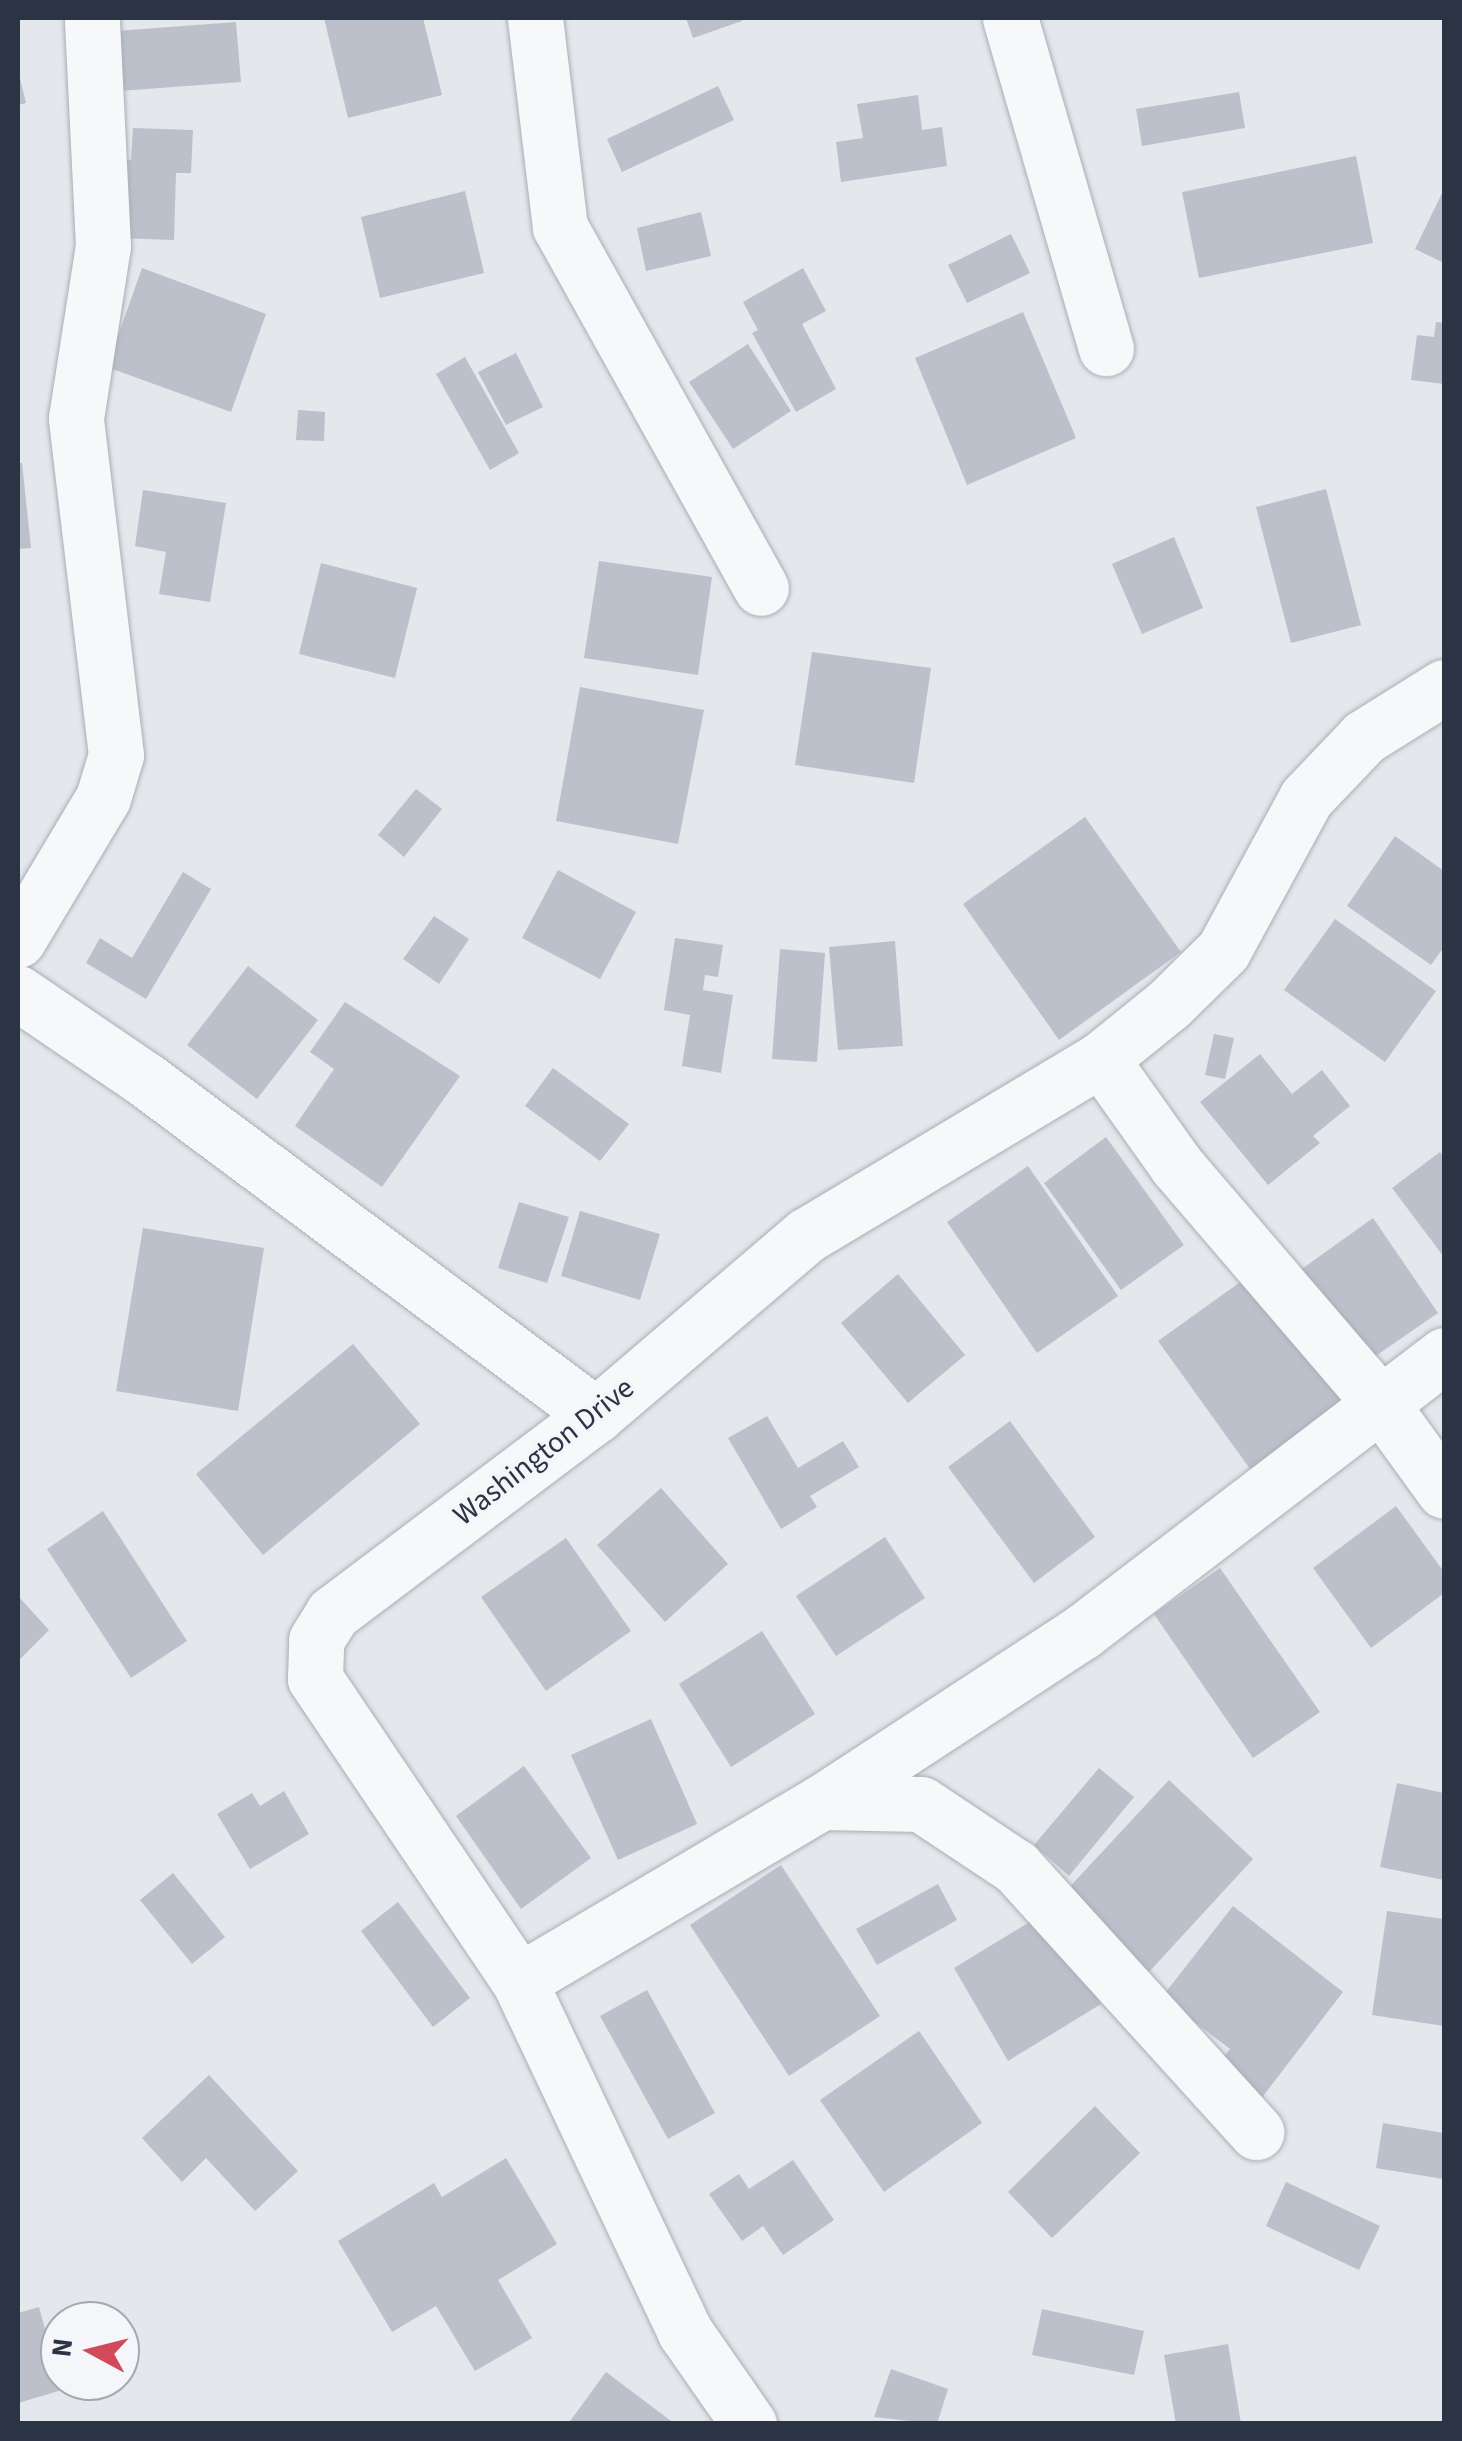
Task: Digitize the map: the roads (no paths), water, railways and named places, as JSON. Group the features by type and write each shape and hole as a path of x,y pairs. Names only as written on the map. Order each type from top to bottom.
{"street":[{"path":"18,940 102,798 116,755 76,418 102,246 92,18"},
{"path":"536,18 560,227 761,588"},
{"path":"1010,18 1106,348"},
{"name":"Washington Drive","path":"749,2424 686,2332 519,1981 315,1678 316,1640 333,1613 596,1415 807,1235 1100,1059 1223,952 1318,786 1364,737 1444,687"},
{"path":"18,993 146,1080 596,1415"},
{"path":"1100,1059 1177,1166 1380,1404 1444,1491"},
{"path":"519,1981 822,1802 1082,1632 1444,1355"},
{"path":"822,1802 921,1804 1016,1867 1256,2132"}]}
